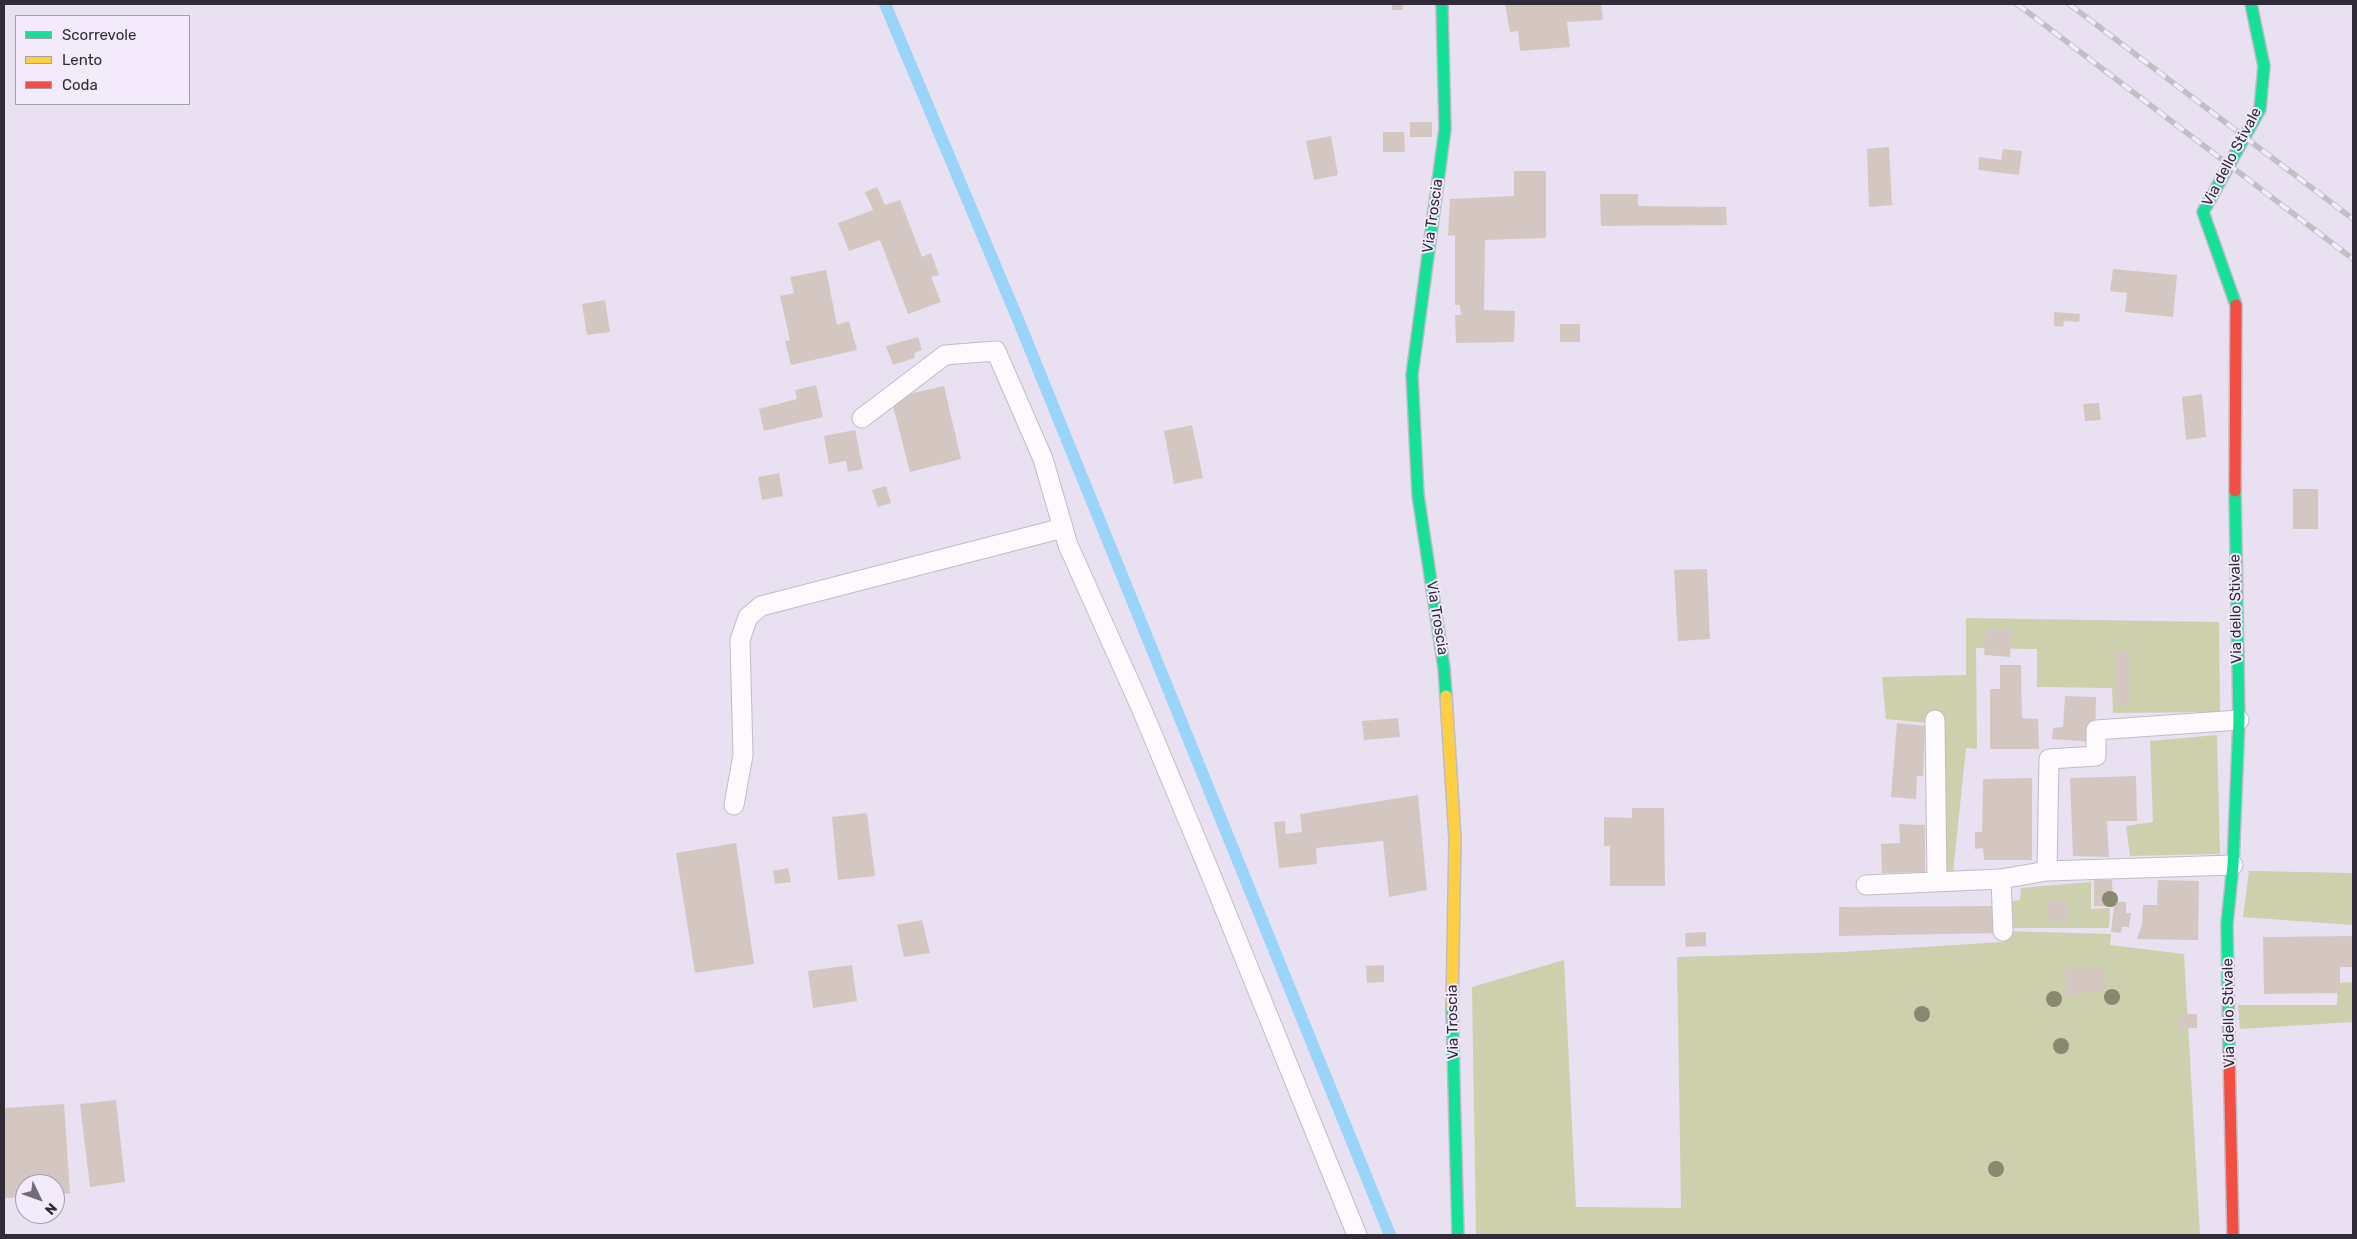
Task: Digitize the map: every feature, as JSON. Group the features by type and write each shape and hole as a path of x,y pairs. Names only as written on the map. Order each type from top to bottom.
{"street":[{"name":"Via Troscia","path":"1442,4 1445,129 1412,375 1418,495 1444,668 1455,838 1452,1011 1458,1235"},
{"name":"Via dello Stivale","path":"2233,1235 2227,924 2233,865 2239,720 2235,552 2236,300 2203,212 2260,109 2264,66 2251,4"}],"lane":[{"path":"862,418 945,355 996,351 1043,459 1068,545 1142,710 1357,1235"},
{"path":"734,805 743,755 740,640 748,617 760,606 1063,528"},
{"path":"1935,720 1937,881"},
{"path":"2047,871 2049,759 2096,756 2096,730 2239,720"},
{"path":"1866,885 2001,879 2047,871 2233,865"},
{"path":"2001,879 2003,931"}],"green space":[{"path":"1966,618 2219,622 2220,712 2113,713 2112,688 2037,687 2037,649 1976,648 1977,749 1966,748 1952,882 1931,881 1928,723 1886,719 1882,677 1966,675"},
{"path":"2217,735 2220,854 2130,856 2126,826 2153,822 2150,741"},
{"path":"2249,871 2353,873 2353,937 2352,925 2243,917"},
{"path":"2091,882 2091,909 2110,908 2109,928 2002,928 2003,903 2020,900 2021,888"},
{"path":"2003,931 2111,934 2110,945 2184,954 2200,1235 1476,1235 1472,987 1564,960 1576,1207 1681,1208 1677,957 1843,952 2003,942"},
{"path":"2353,982 2353,1022 2240,1029 2238,1005 2337,1005 2338,983"}],"building":[{"path":"1392,4 1403,4 1403,10 1392,10"},
{"path":"1505,4 1601,4 1603,20 1567,22 1570,47 1520,51 1518,31 1510,32"},
{"path":"1410,122 1432,122 1432,137 1410,137"},
{"path":"1383,132 1404,132 1405,152 1383,152"},
{"path":"1331,136 1338,175 1314,180 1306,141"},
{"path":"1889,147 1892,205 1869,207 1867,149"},
{"path":"2003,149 2022,151 2019,175 1978,170 1979,157 2001,160"},
{"path":"1514,171 1546,171 1546,238 1485,240 1484,310 1515,311 1514,342 1456,343 1455,315 1461,315 1460,305 1455,305 1455,235 1448,236 1450,199 1514,196"},
{"path":"877,187 885,205 900,200 922,257 931,253 939,275 931,277 941,302 908,314 880,240 849,251 838,223 873,210 865,192"},
{"path":"1600,194 1638,194 1638,206 1726,207 1727,225 1601,226"},
{"path":"2113,269 2177,275 2173,317 2125,312 2127,293 2110,291"},
{"path":"826,270 837,325 849,321 857,350 791,365 785,341 790,340 780,296 794,293 790,277"},
{"path":"605,300 610,332 587,335 582,304"},
{"path":"2054,312 2080,314 2079,322 2064,321 2063,327 2054,326"},
{"path":"1560,324 1580,324 1580,342 1560,342"},
{"path":"918,337 922,350 914,353 915,358 893,365 886,346"},
{"path":"816,385 823,417 764,431 759,409 797,399 795,390"},
{"path":"944,386 961,459 910,472 891,398"},
{"path":"2202,394 2206,437 2186,440 2182,397"},
{"path":"2099,403 2101,420 2085,421 2083,404"},
{"path":"1192,425 1203,478 1174,484 1164,431"},
{"path":"855,430 863,469 848,472 846,461 829,464 824,436"},
{"path":"779,473 783,496 762,500 758,477"},
{"path":"886,486 891,503 878,507 872,490"},
{"path":"2293,489 2318,489 2318,529 2293,529"},
{"path":"1707,569 1710,639 1678,641 1674,570"},
{"path":"1986,627 2012,629 2010,657 1984,655"},
{"path":"2116,650 2129,651 2130,706 2116,706"},
{"path":"2000,665 2021,665 2022,718 2038,719 2039,749 1990,749 1990,689 2000,689"},
{"path":"2065,696 2096,697 2095,742 2052,739 2053,728 2063,727"},
{"path":"1398,718 1400,737 1364,740 1362,721"},
{"path":"1897,723 1925,726 1923,776 1917,776 1916,799 1891,797"},
{"path":"2136,776 2137,821 2107,821 2109,857 2073,856 2070,778"},
{"path":"2032,778 2032,860 1984,860 1983,848 1975,849 1975,832 1982,832 1983,779"},
{"path":"1418,795 1427,890 1389,897 1383,841 1316,848 1317,864 1279,868 1274,822 1285,821 1286,834 1302,832 1300,814"},
{"path":"1632,808 1664,808 1665,886 1610,886 1610,846 1604,846 1604,817 1632,818"},
{"path":"867,813 875,876 838,880 832,817"},
{"path":"1899,824 1925,825 1925,872 1882,873 1881,844 1900,843"},
{"path":"736,843 754,964 695,973 676,853"},
{"path":"788,868 791,882 775,884 773,871"},
{"path":"2094,880 2112,880 2113,902 2126,902 2126,913 2131,913 2129,927 2122,927 2121,933 2111,932 2114,907 2094,906"},
{"path":"2158,880 2199,881 2198,940 2137,939 2142,925 2143,905 2157,905"},
{"path":"2068,900 2069,922 2049,923 2048,901"},
{"path":"2000,906 2000,933 1839,936 1839,907"},
{"path":"922,920 930,953 904,957 897,925"},
{"path":"1706,932 1706,946 1686,947 1685,933"},
{"path":"2352,936 2352,967 2340,967 2340,993 2264,994 2263,937"},
{"path":"852,965 857,1001 813,1008 808,971"},
{"path":"1384,965 1384,982 1367,983 1366,966"},
{"path":"2103,967 2104,991 2082,992 2082,996 2067,997 2065,968"},
{"path":"2180,1014 2197,1014 2197,1028 2180,1029"},
{"path":"116,1100 125,1182 90,1187 80,1104"},
{"path":"64,1104 70,1193 65,1194 65,1174 15,1174 15,1197 4,1198 4,1108"}],"waterway":[{"path":"885,4 1019,322 1390,1235"}],"railway":[{"path":"2017,4 2353,259"},
{"path":"2069,4 2353,219"}],"traffic: fast":[{"path":"1442,4 1445,129 1412,375 1418,495 1444,668 1446,696"},
{"path":"2236,305 2203,212 2260,109 2264,66 2251,4"},
{"path":"2229,1052 2227,924 2233,865 2239,720 2235,491"},
{"path":"1452,1008 1458,1235"}],"traffic: slow":[{"path":"1446,696 1455,838 1452,1008"}],"traffic: jam":[{"path":"2235,491 2236,305"},
{"path":"2229,1052 2233,1235"}]}
